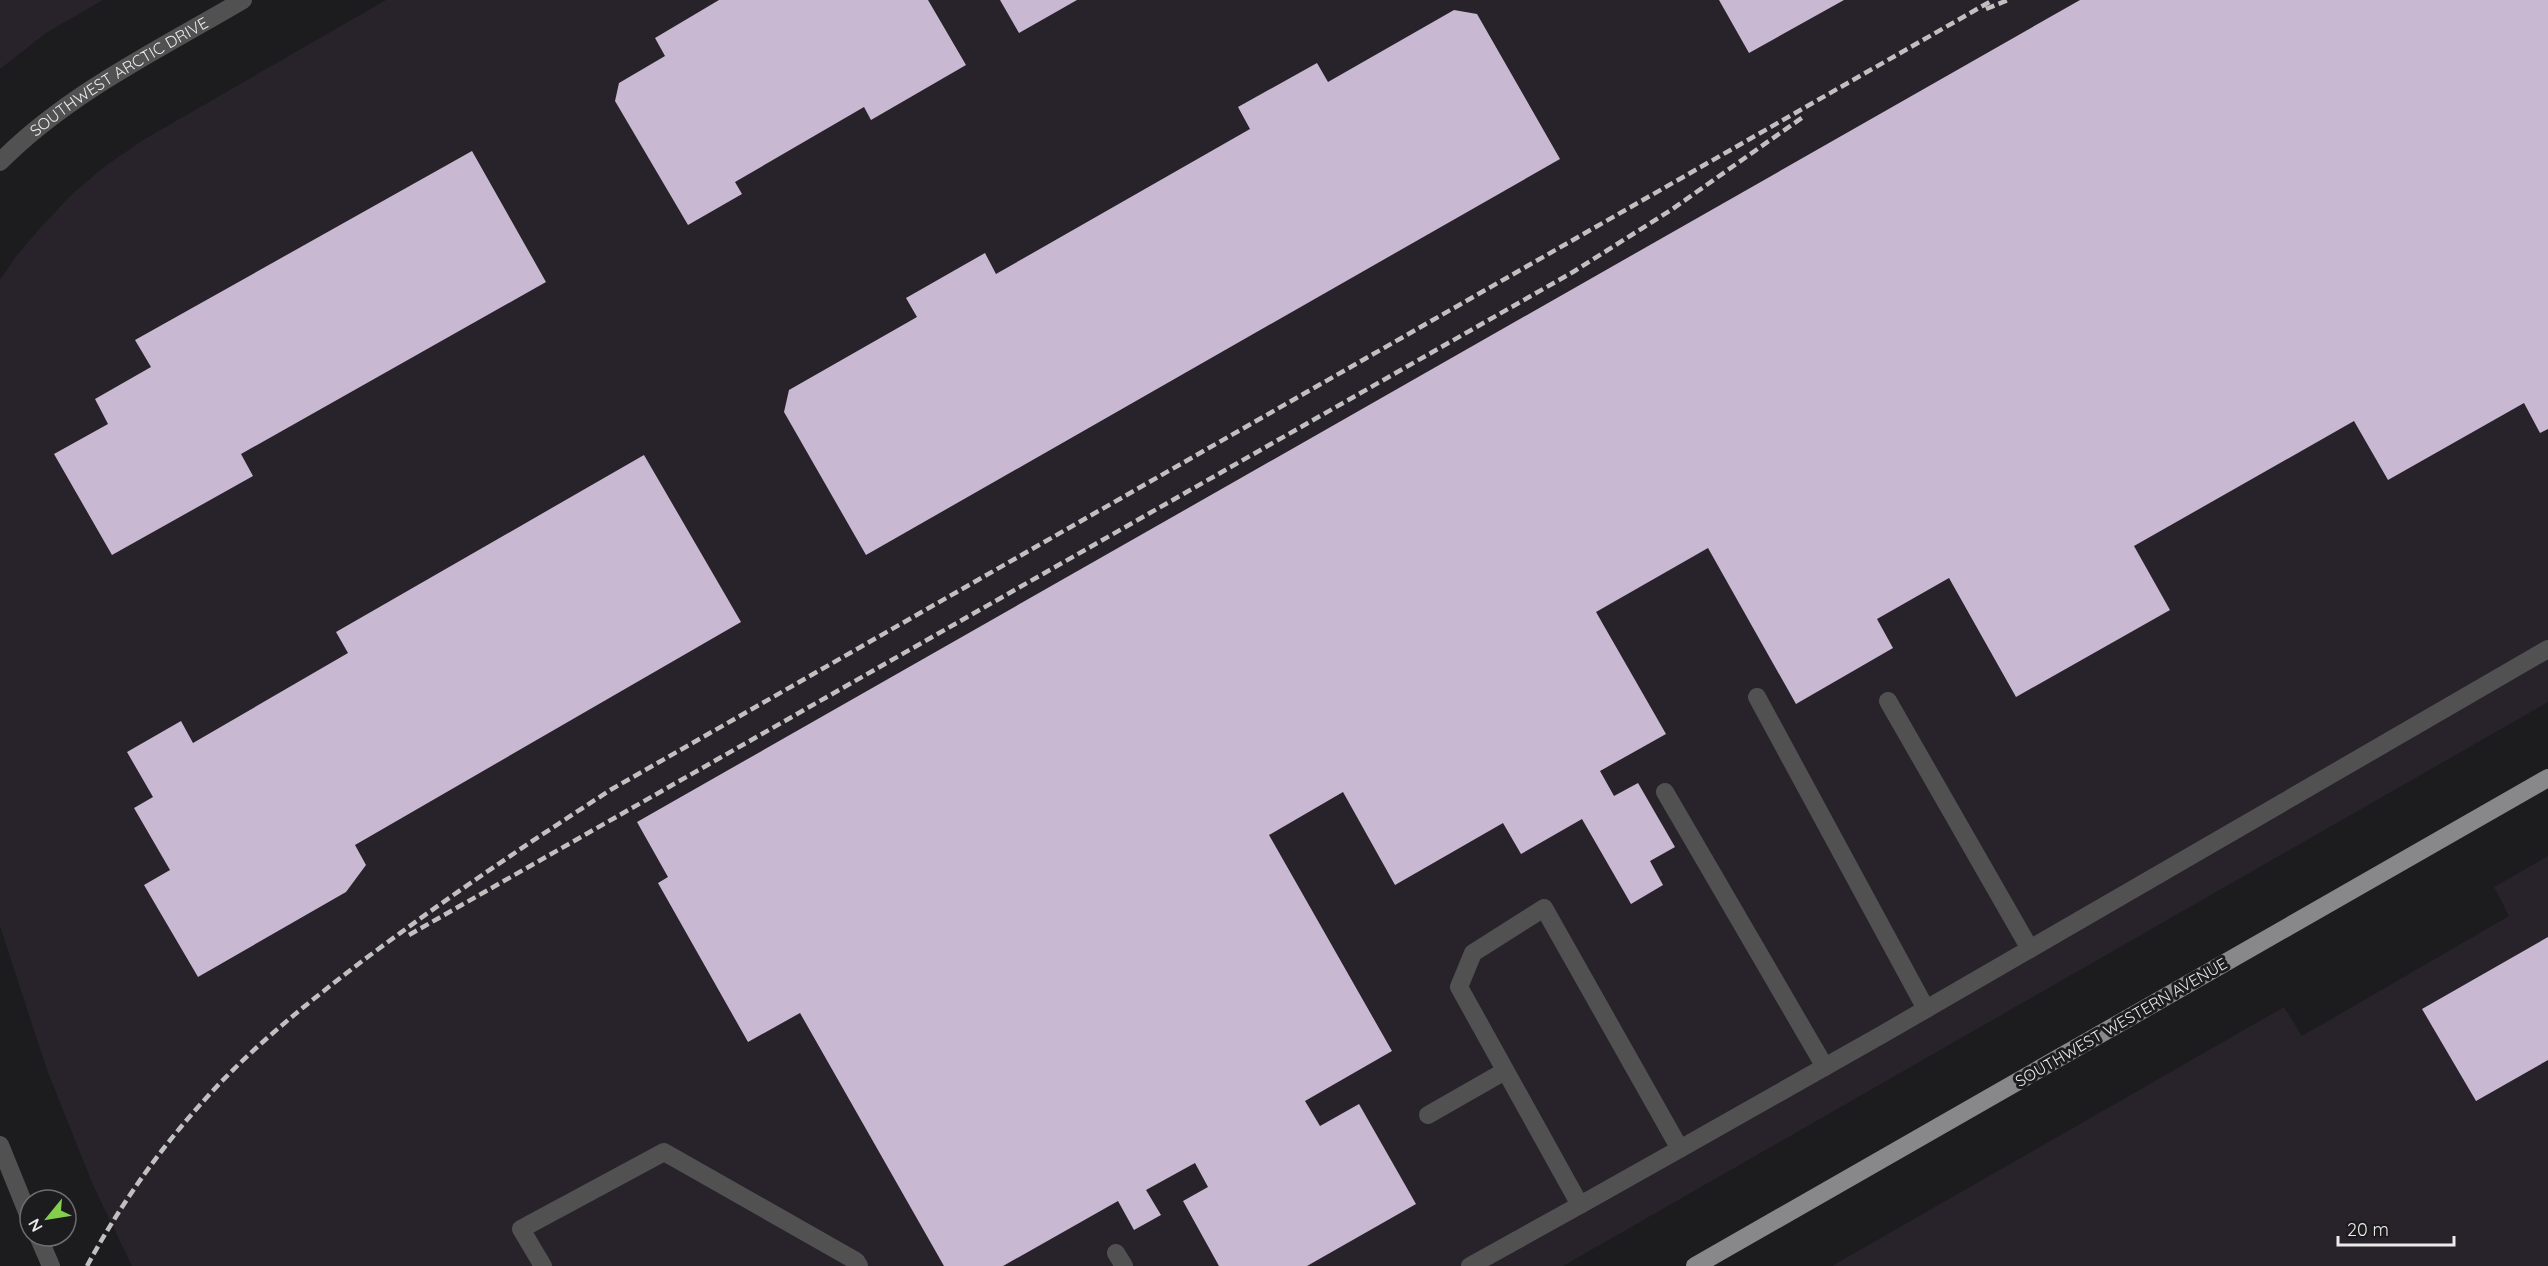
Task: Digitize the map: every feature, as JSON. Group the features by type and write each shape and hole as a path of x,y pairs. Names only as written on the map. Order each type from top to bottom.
{"main road":[{"name":"SOUTHWEST WESTERN AVENUE","path":"1695,1266 2548,778"}],"street":[{"name":"SOUTHWEST ARCTIC DRIVE","path":"0,162 14,147 69,104 243,0"},
{"path":"1470,1266 1825,1067 2548,649"},
{"path":"1757,697 1926,1009"},
{"path":"1888,701 2030,949"},
{"path":"1665,792 1825,1067"},
{"path":"1580,1205 1459,987 1473,953 1544,908 1680,1149"},
{"path":"1428,1115 1505,1071"},
{"path":"0,1145 18,1189"},
{"path":"543,1266 521,1229 664,1152 856,1261 859,1266"},
{"path":"43,1248 51,1266"}],"shaded area":[{"path":"0,0 103,0 46,33 0,69"},
{"path":"386,0 2548,0 2548,702 1563,1266 132,1266 93,1185 47,1070 0,926 0,280 17,255 43,225 70,196 104,167 143,140"},
{"path":"2548,856 2548,1266 1832,1266 2284,1007 2302,1036 2509,916 2494,887"}],"building":[{"path":"719,0 928,0 966,65 871,120 864,107 735,182 742,194 688,225 615,101 619,83 665,56 655,38"},
{"path":"1000,0 1077,0 1019,33"},
{"path":"1719,0 1844,0 1749,53"},
{"path":"2080,0 2548,0 2548,429 2540,433 2524,403 2388,480 2354,421 2134,546 2170,610 2016,697 1949,578 1877,619 1893,648 1796,704 1708,548 1596,612 1666,734 1600,771 1614,796 1638,783 1675,847 1650,861 1663,885 1631,904 1582,819 1521,854 1503,823 1395,885 1343,792 1269,835 1392,1051 1305,1101 1320,1126 1359,1104 1416,1204 1307,1266 1219,1266 1183,1201 1208,1187 1195,1163 1146,1190 1161,1215 1134,1230 1118,1201 1003,1266 944,1266 800,1013 748,1042 658,883 668,877 637,822"},
{"path":"1454,10 1477,14 1560,159 866,555 784,412 789,390 917,317 906,298 985,253 996,274 1250,129 1238,107 1317,63 1328,82"},
{"path":"472,151 546,282 241,454 253,476 112,555 54,454 108,424 95,399 151,367 135,340"},
{"path":"644,455 741,622 355,845 366,865 346,892 198,977 144,885 170,870 134,808 153,797 127,752 181,721 193,743 348,653 336,632"},
{"path":"2548,937 2548,1060 2476,1101 2422,1009"}],"railway":[{"path":"87,1266 124,1203 152,1163 199,1106 237,1066 299,1011 365,959 456,893 549,830 612,789 1993,0"},
{"path":"1986,9 2008,0"},
{"path":"409,935 1573,272 1671,210 1803,117"}]}
